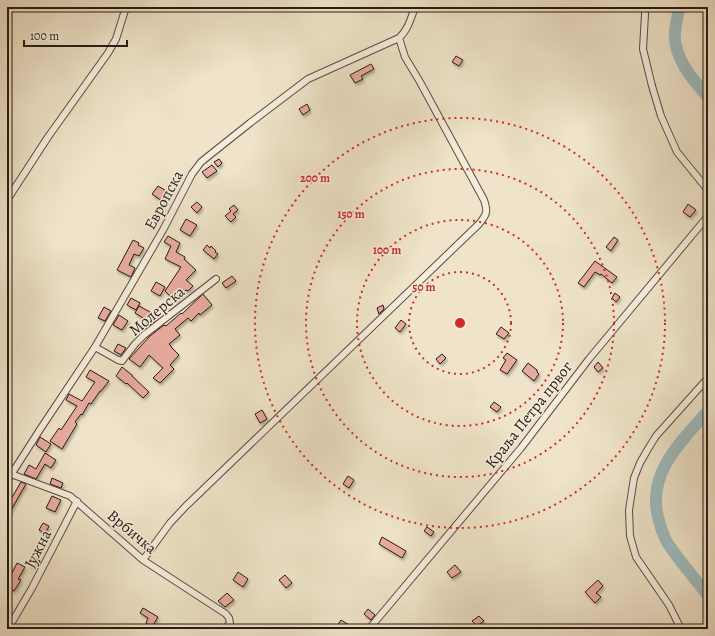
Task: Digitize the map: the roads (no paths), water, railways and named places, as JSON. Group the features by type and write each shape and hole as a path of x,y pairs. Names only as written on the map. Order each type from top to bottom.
{"street":[{"path":"7,200 48,138 108,53 116,39 126,7"},
{"path":"143,560 170,523 186,506 484,218 487,209 484,200 420,82 404,57 399,38 408,28 415,7"},
{"path":"644,14 643,49 652,86 662,116 677,152 708,190"},
{"name":"Европска","path":"7,481 95,347 163,230 192,174 201,162 308,79 399,38"},
{"name":"Краља Петра првог","path":"369,629 521,448 589,358 708,216"},
{"name":"Молерска","path":"95,347 122,361 139,339 216,279"},
{"path":"681,629 669,605 636,557 630,536 630,510 634,478 640,463 656,436 708,378"},
{"name":"Врбичка","path":"11,474 65,493 77,501 143,560 224,612 230,621 225,629"},
{"name":"Јужна","path":"8,629 32,588 77,501"}],"waterway":[{"path":"668,7 678,15"},
{"path":"679,7 675,32 677,50 680,59 690,75 708,97"},
{"path":"708,411 669,458 662,472 656,501 658,517 667,542 708,596"}]}
